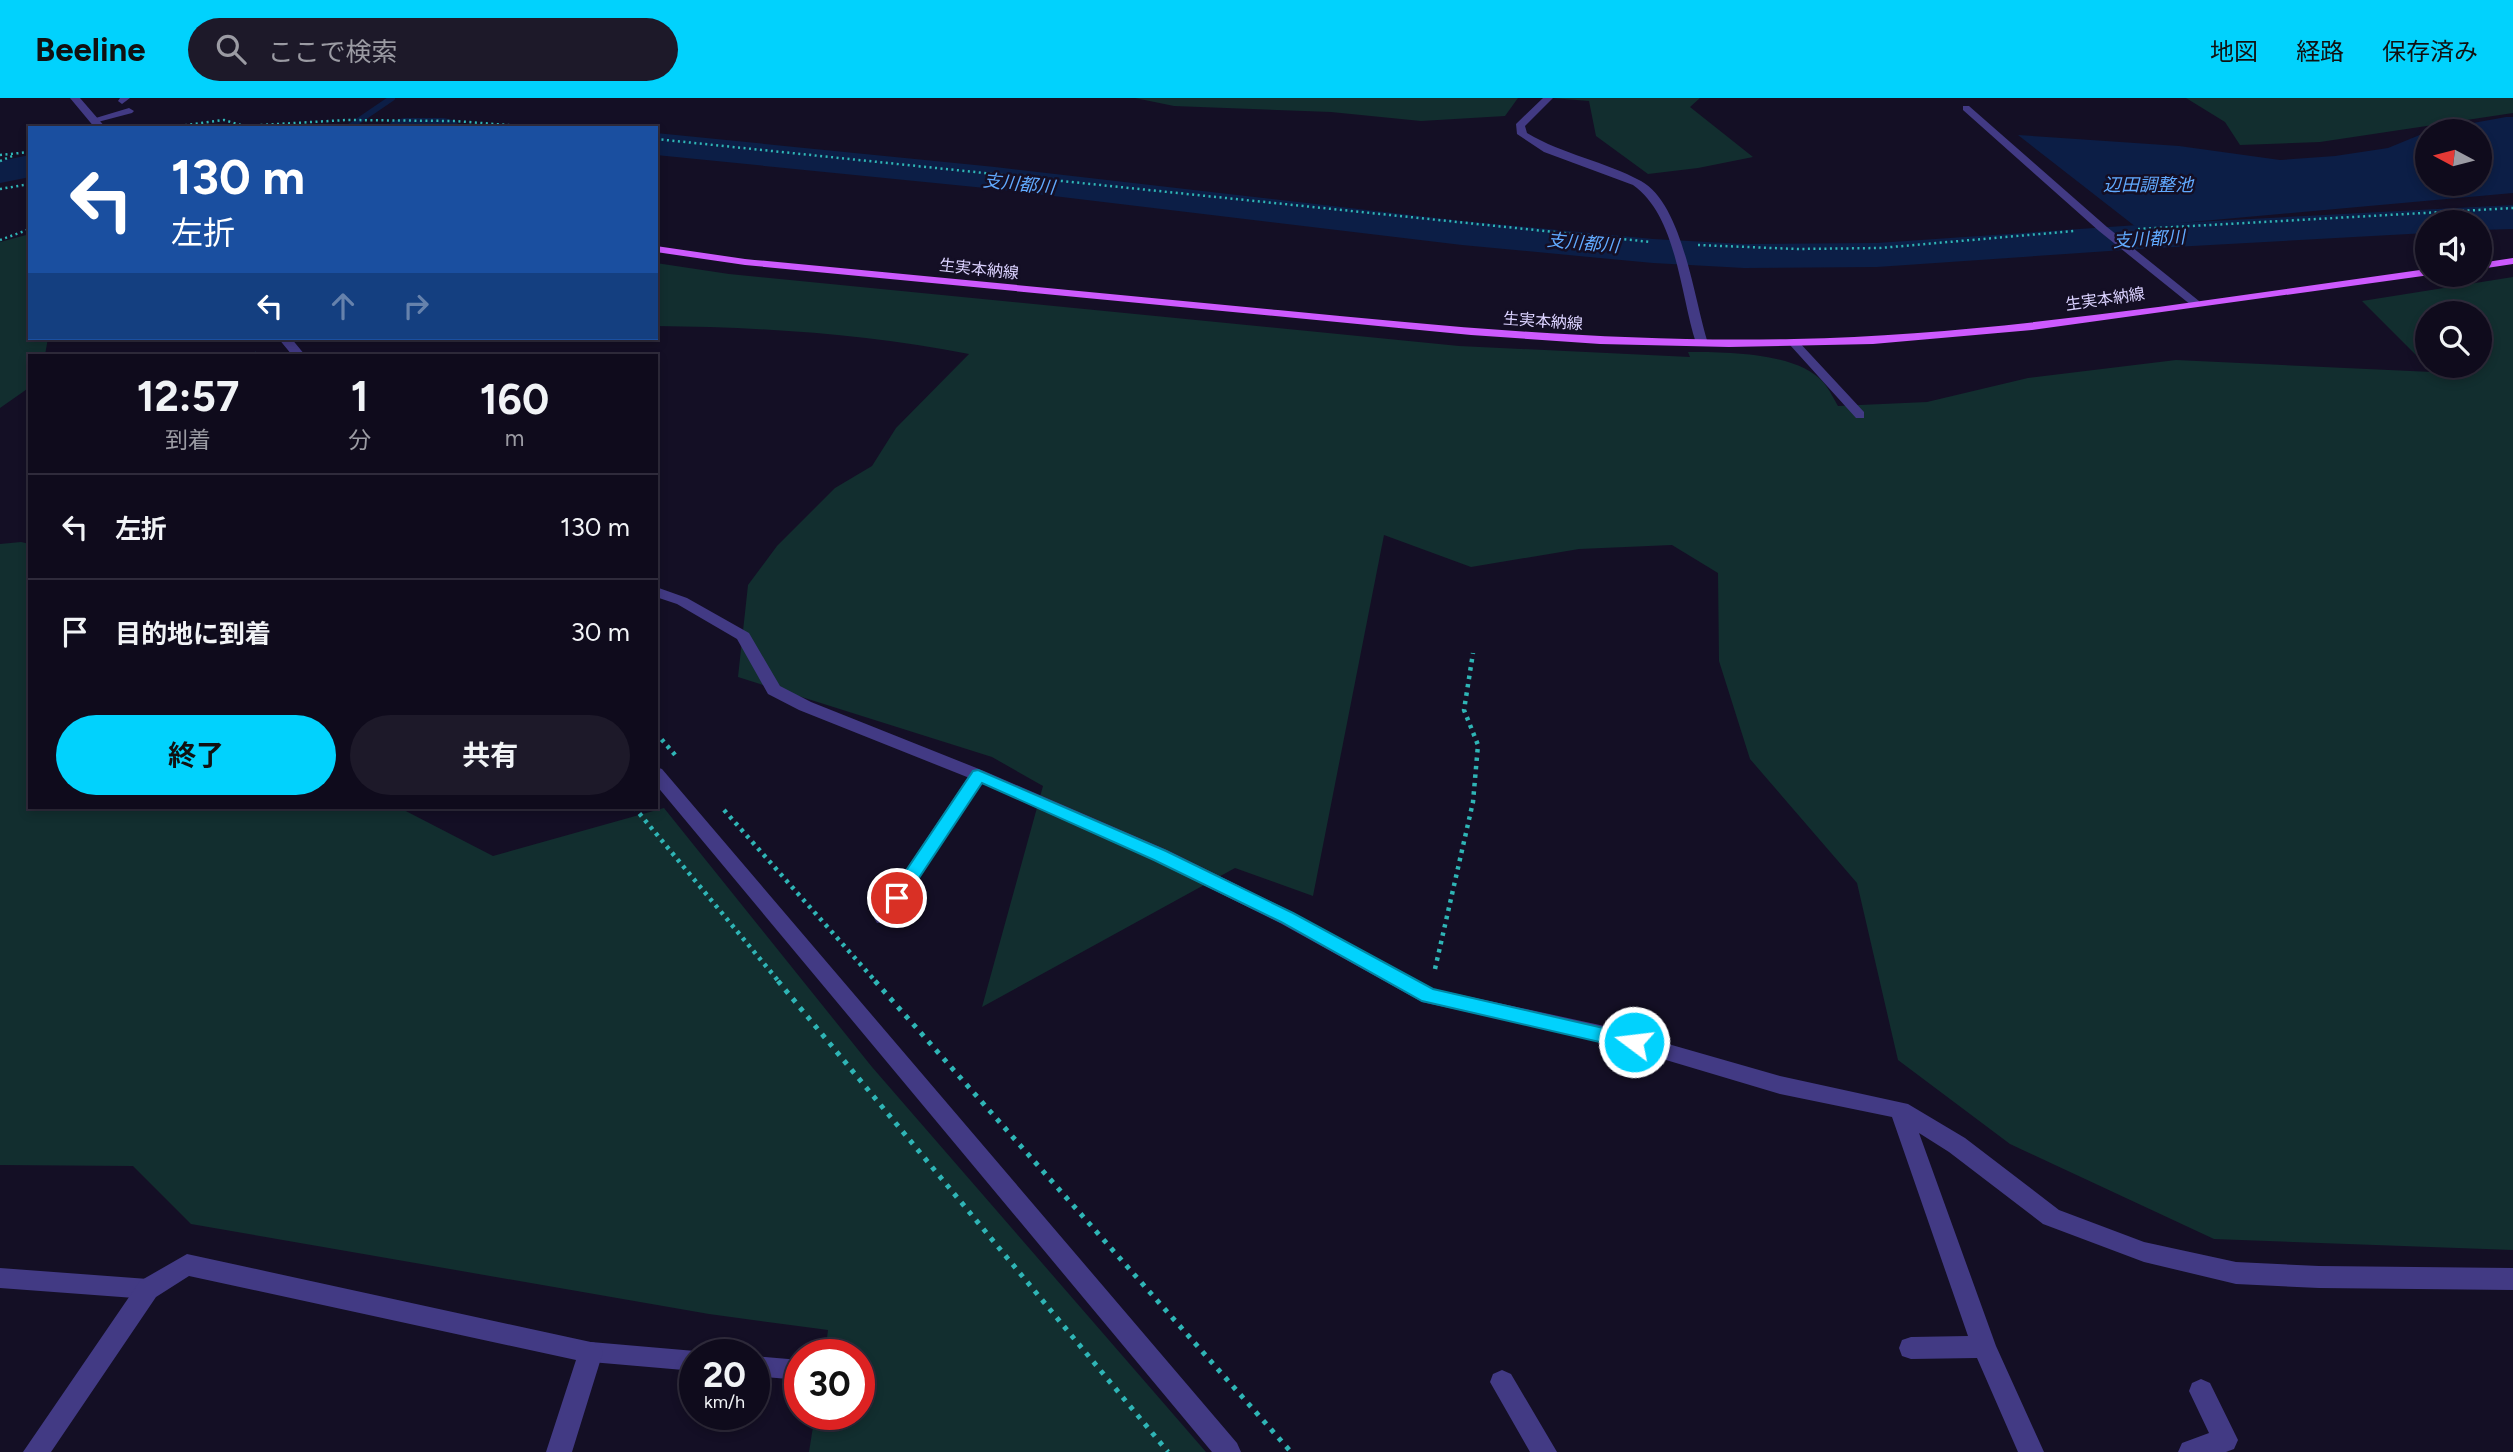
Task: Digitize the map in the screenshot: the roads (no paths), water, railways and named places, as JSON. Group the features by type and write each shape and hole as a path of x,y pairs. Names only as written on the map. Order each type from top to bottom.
{"main road":[{"name":"生実本納線","path":"658,249 758,263 1387,325 1528,336 1702,343 1895,339 1985,330 2415,274"},
{"path":"2492,264 2513,261"}],"street":[{"path":"75,98 98,124 131,114 123,99"},
{"path":"1548,98 1539,110 1527,117 1520,126 1522,134 1548,150 1637,183 1650,192 1664,214 1678,245 1692,313 1702,343"},
{"path":"286,340 298,354"},
{"path":"658,594 682,601 743,636 774,690 805,706 978,775 1160,855 1287,918 1429,996 1609,1035 1780,1085 1900,1110 1957,1146 2051,1217 2144,1252 2236,1273 2319,1277 2513,1279"},
{"path":"658,775 1228,1452"},
{"path":"1900,1110 1984,1347 2031,1452"},
{"path":"36,1452 148,1289 187,1265 591,1352 559,1452"},
{"path":"1911,1348 1984,1347"},
{"path":"1502,1382 1544,1452"},
{"path":"2191,1452 2225,1440 2201,1391"}],"lane":[{"path":"1966,108 2102,229 2196,303"},
{"path":"1794,343 1860,415"},
{"path":"883,918 978,775"},
{"path":"0,1278 148,1289"},
{"path":"591,1352 679,1360"}],"water":[{"name":"辺田調整池","path":"2513,117 2513,193 2492,195 2492,120"},
{"name":"辺田調整池","path":"2018,135 2179,146 2280,160 2388,148 2415,137 2415,196 2480,196 2136,227"}],"waterway":[{"path":"351,126 392,98"},
{"name":"支川都川","path":"658,144 995,178 1462,233 1653,251 1744,256 1877,255 2138,237 2513,217"},
{"name":"支川都川","path":"0,172 28,166"}]}
